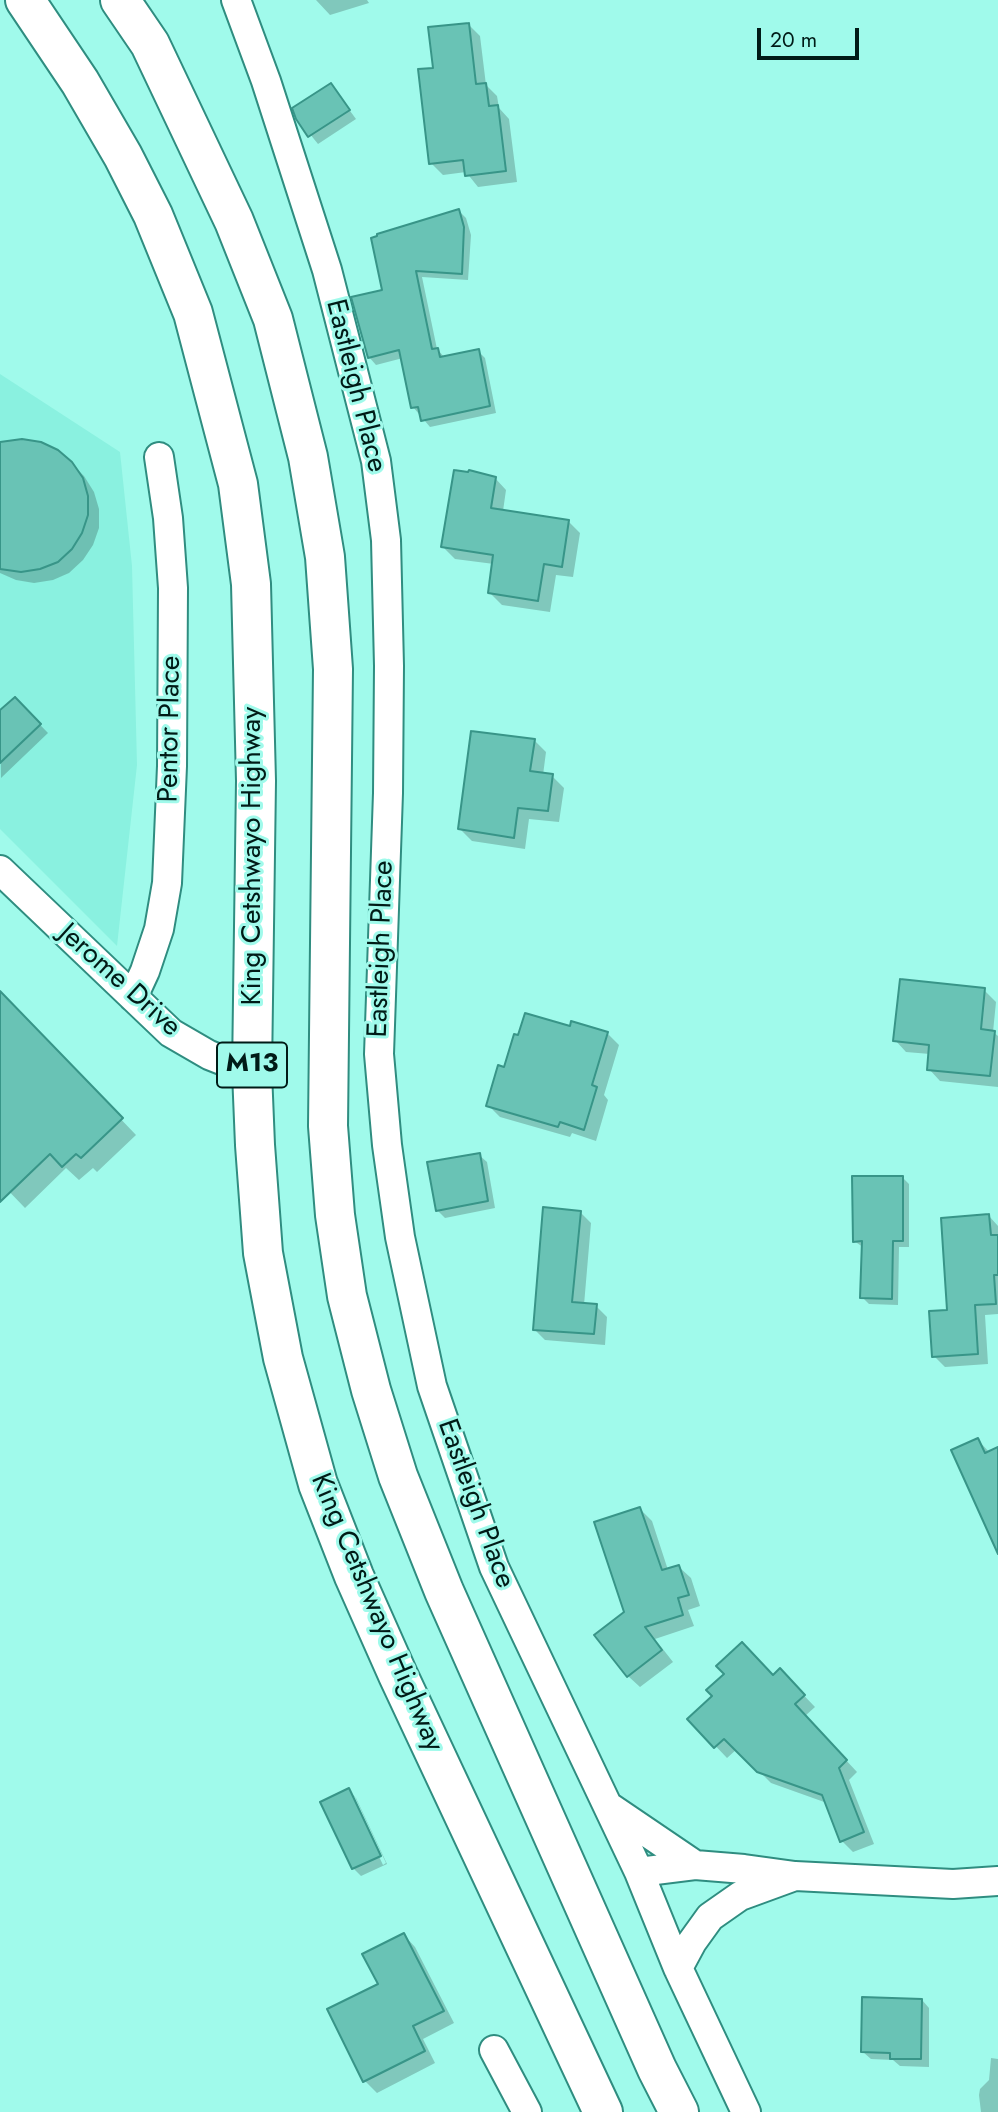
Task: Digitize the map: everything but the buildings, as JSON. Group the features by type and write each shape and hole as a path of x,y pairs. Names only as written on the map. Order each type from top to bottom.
{"highway":[{"name":"King Cetshwayo Highway","path":"25,0 80,82 153,215 193,313 237,484 251,584 256,851 252,1072 255,1145 263,1253 283,1358 318,1484 354,1577 603,2112"},
{"name":"M13","path":"120,0 150,44 234,220 273,319 308,457 325,557 333,668 328,1126 335,1215 347,1296 371,1390 398,1476 444,1591 657,2069 679,2112"}],"street":[{"name":"Eastleigh Place","path":"236,0 266,81 327,270 376,461 386,540 389,666 388,793 379,1054 387,1145 400,1237 432,1386 490,1555 639,1872 678,1968 746,2112"},
{"name":"Pentor Place","path":"133,997 159,929 168,870 172,766 173,588 169,518 159,457"},
{"name":"Jerome Drive","path":"0,870 171,1033 209,1055 252,1072"},
{"path":"608,1806 695,1865"},
{"path":"639,1872 695,1865 744,1868 795,1876 953,1884 998,1881"},
{"path":"678,1968 710,1917 740,1896 795,1876"},
{"path":"494,2050 527,2112"}],"shaded area":[{"path":"0,374 120,452 132,566 137,765 117,946 0,829"}]}
